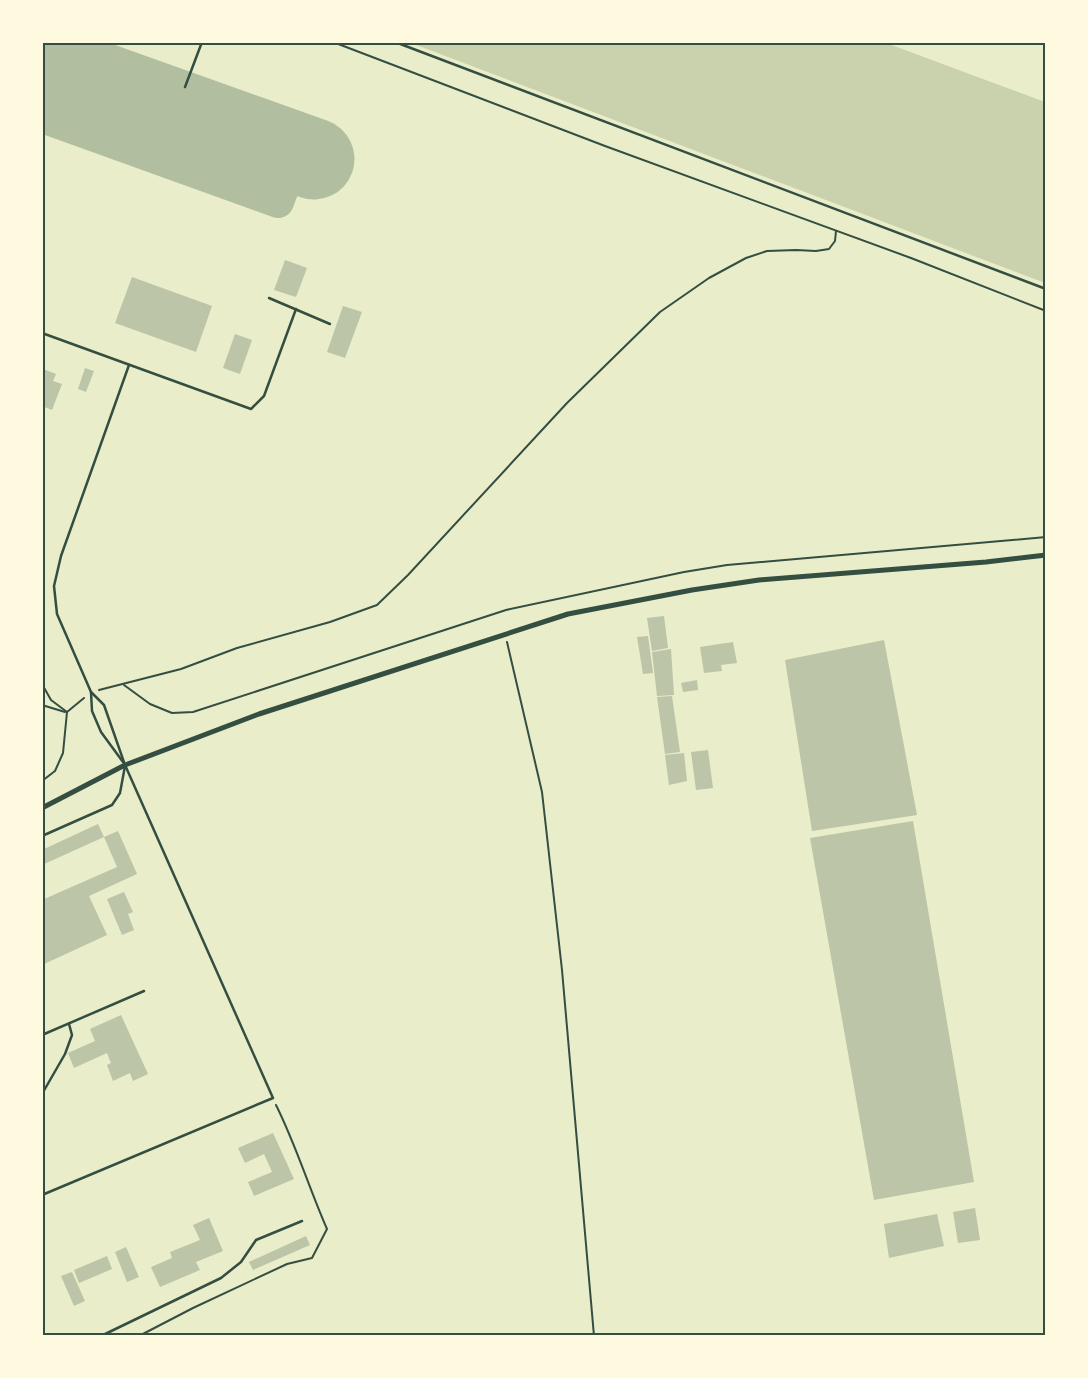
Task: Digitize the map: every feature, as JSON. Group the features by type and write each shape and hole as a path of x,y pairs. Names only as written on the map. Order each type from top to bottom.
{"street":[{"path":"42,808 125,765 259,714 568,614 692,590 740,583 986,562 1046,555"}],"lane":[{"path":"186,88 202,42"},
{"path":"395,42 1046,289"},
{"path":"269,298 330,324"},
{"path":"42,333 251,409 264,396 296,309"},
{"path":"42,1195 273,1098 125,765 104,706 91,692 57,614 54,586 61,556 129,365"},
{"path":"42,836 112,805 120,793 125,765 101,732 92,711 91,692"},
{"path":"42,1035 144,991"},
{"path":"42,1094 65,1054 72,1034 69,1024"},
{"path":"101,1336 221,1278 241,1262 256,1240 302,1222"}],"path":[{"path":"332,42 605,146 911,258 1046,311"},
{"path":"42,781 55,771 63,753 67,712 91,692 181,669 237,648 330,622 377,605 408,576 567,403 660,312 709,278 746,258 767,251 816,251 830,249 835,241 836,231"},
{"path":"505,634 542,792 562,970 594,1336"},
{"path":"42,684 51,700 67,712"},
{"path":"42,705 67,712"}],"green space":[{"path":"411,43 886,43 1045,102 1045,283"}],"building":[{"path":"285,260 307,268 296,297 274,290"},
{"path":"132,277 212,306 196,352 115,323"},
{"path":"343,306 362,312 345,358 327,352"},
{"path":"235,334 252,340 240,374 223,368"},
{"path":"85,368 94,371 86,392 78,389"},
{"path":"43,369 56,374 53,381 62,384 52,410 42,406"},
{"path":"664,616 668,648 652,651 647,618"},
{"path":"648,636 653,673 643,674 637,637"},
{"path":"884,640 917,815 812,831 785,660"},
{"path":"733,642 737,663 721,665 722,671 704,673 700,647"},
{"path":"671,649 674,695 657,696 652,652"},
{"path":"697,680 698,690 683,692 681,683"},
{"path":"672,696 680,752 665,754 657,697"},
{"path":"708,750 713,788 696,790 691,752"},
{"path":"684,753 687,781 669,785 665,755"},
{"path":"913,821 974,1182 874,1200 810,838"},
{"path":"98,824 104,837 42,865 42,850"},
{"path":"118,831 137,874 89,896 107,935 42,965 42,900 117,867 104,837"},
{"path":"124,892 133,912 128,914 134,930 122,935 107,899"},
{"path":"121,1015 148,1074 133,1081 130,1073 113,1081 107,1065 111,1063 107,1053 74,1068 68,1053 95,1041 90,1029"},
{"path":"273,1133 294,1179 254,1196 248,1182 272,1172 264,1154 245,1163 238,1148"},
{"path":"975,1208 980,1240 958,1243 953,1212"},
{"path":"937,1214 944,1246 889,1258 884,1224"},
{"path":"209,1218 223,1251 196,1262 200,1270 160,1287 151,1267 172,1258 170,1252 200,1240 193,1225"},
{"path":"306,1236 310,1245 253,1270 249,1262"},
{"path":"126,1247 139,1277 127,1282 115,1252"},
{"path":"107,1256 112,1269 79,1283 74,1270"},
{"path":"72,1272 85,1301 74,1306 61,1276"}],"taxiway":[{"path":"42,83 302,176"},
{"path":"42,117 278,202 289,172"}],"runway":[{"path":"42,62 314,159"}]}
